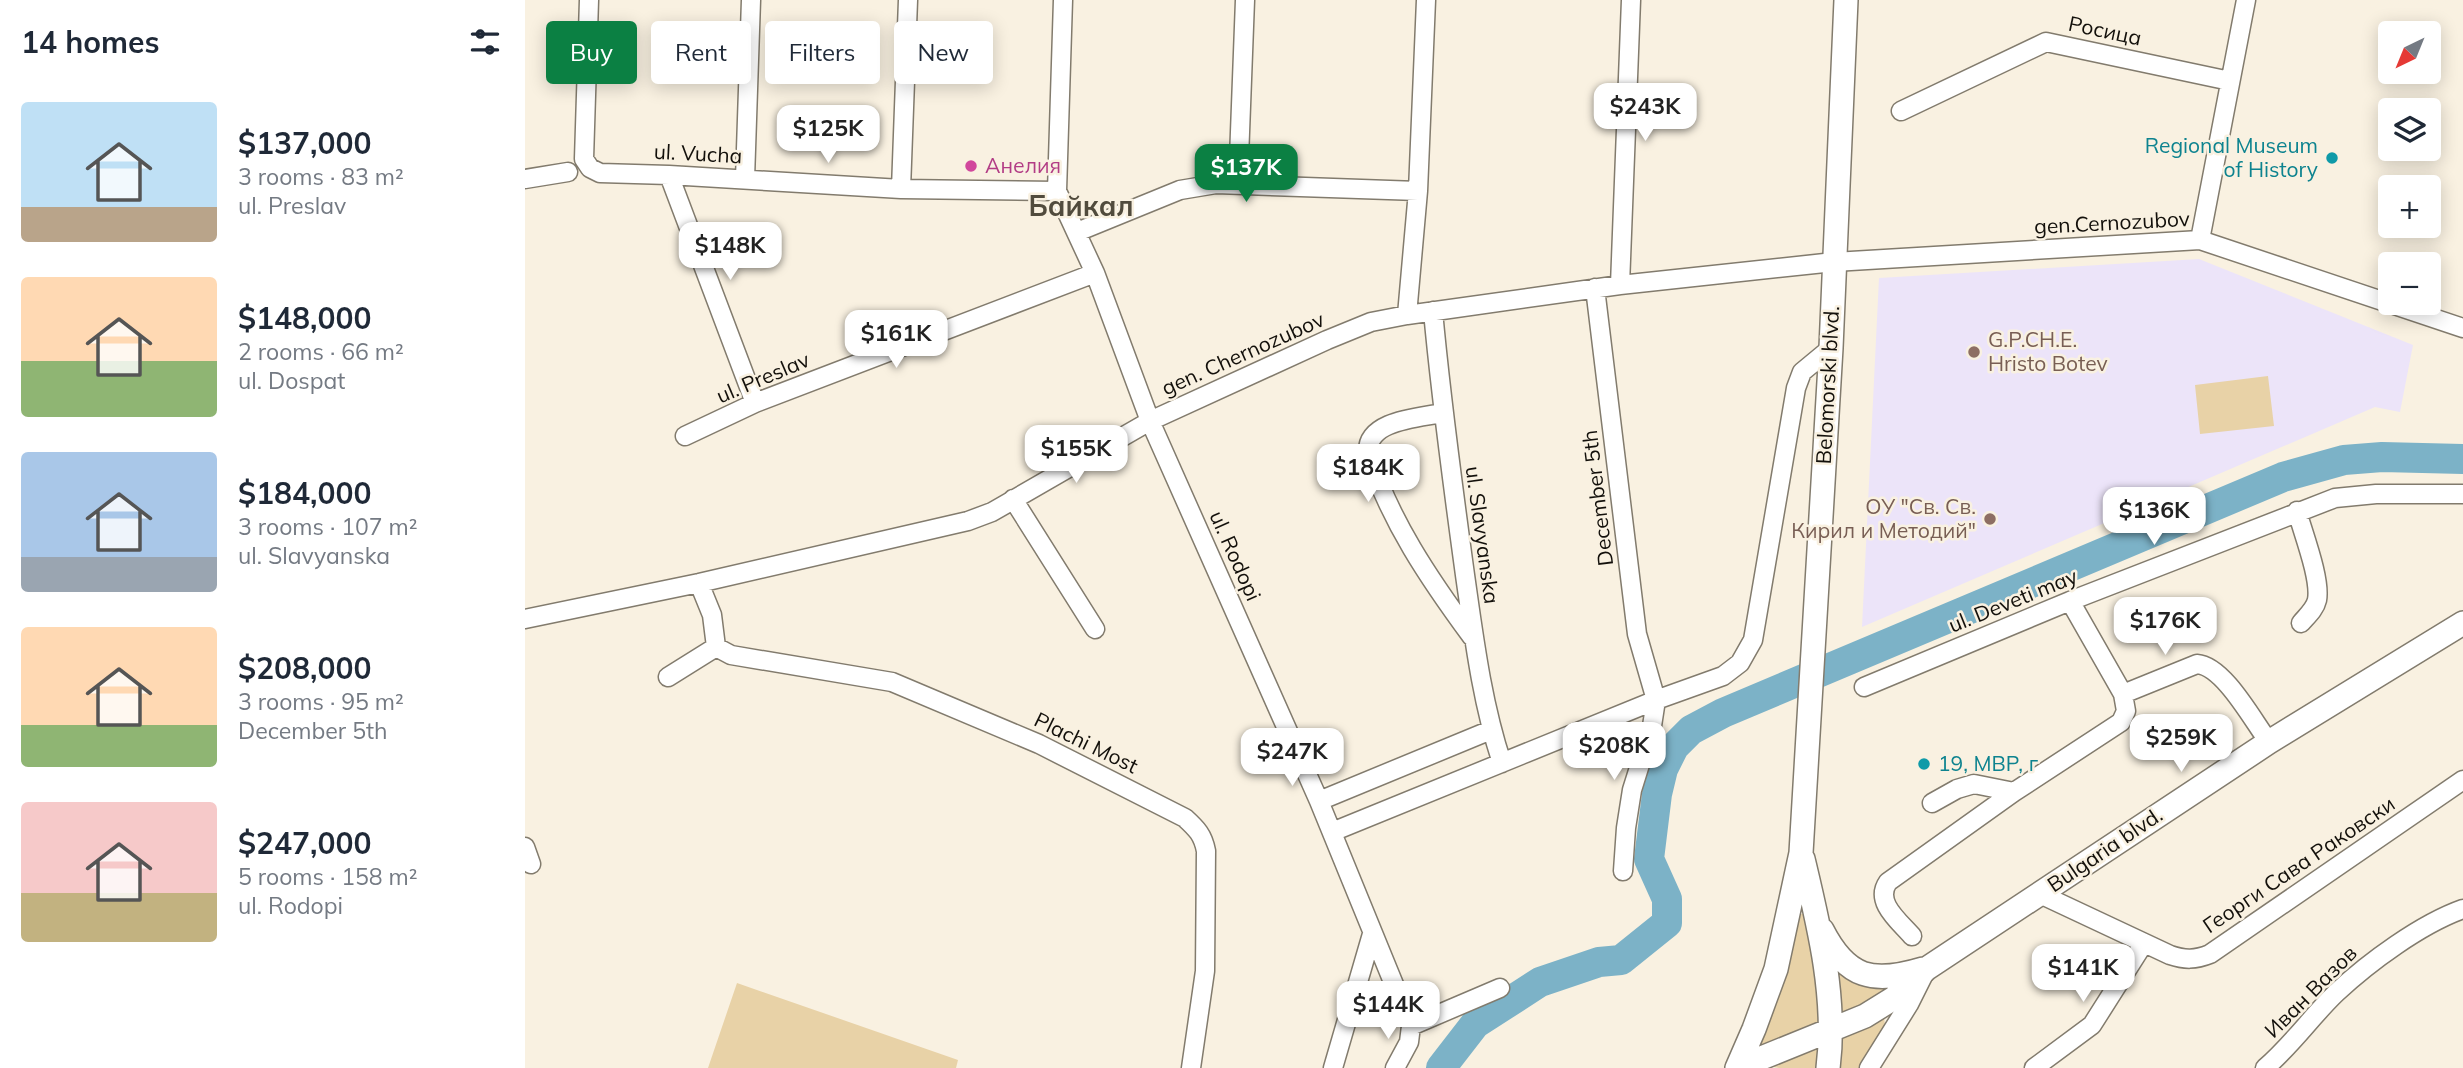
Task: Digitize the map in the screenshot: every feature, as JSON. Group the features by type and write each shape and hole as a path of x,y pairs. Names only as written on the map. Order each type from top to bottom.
{"main road":[{"name":"Belomorski blvd.","path":"1737,1068 1776,969 1801,853 1831,348 1846,0"},
{"name":"Bulgaria blvd.","path":"1737,1068 1879,1009 1926,969 2269,742 2463,623"},
{"name":"Belomorski blvd.","path":"1801,853 1817,921 1831,1031 1828,1068"},
{"name":"Bulgaria blvd.","path":"1817,921 1839,957 1860,972 1885,978 1926,969"}],"street":[{"name":"ul. Vucha","path":"589,0 584,159 590,168 600,173 901,189 1057,191"},
{"path":"745,179 751,0"},
{"path":"901,189 908,0"},
{"name":"ul. Rodopi","path":"1063,0 1057,191 1095,273 1150,421 1332,832 1411,1026"},
{"path":"1238,185 1245,0"},
{"path":"1407,314 1417,191 1426,0"},
{"path":"1620,285 1631,0"},
{"path":"2200,240 2246,0"},
{"name":"Росица","path":"1901,111 2046,42 2230,81"},
{"path":"525,179 569,172"},
{"path":"669,175 755,404"},
{"path":"1077,232 1180,190 1216,184 1417,191"},
{"name":"gen.Cernozubov","path":"1834,262 2200,240 2463,328"},
{"name":"gen. Chernozubov","path":"525,619 699,583 968,521 992,512 1150,421 1371,322 1407,314 1595,288 1834,262"},
{"name":"ul. Preslav","path":"685,436 755,404 1095,273"},
{"name":"December 5th","path":"1595,288 1637,634 1656,700"},
{"name":"ul. Slavyanska","path":"1433,311 1442,413 1475,640 1491,730 1502,763"},
{"path":"1332,832 1656,700 1723,676 1733,669 1746,653 1752,640 1796,388 1802,372 1831,348"},
{"path":"1442,413 1407,420 1378,430 1371,439 1368,452 1404,534 1438,591 1475,640"},
{"name":"ul. Deveti may","path":"1864,687 2070,601 2335,498 2376,494 2463,494"},
{"path":"1013,499 1095,629"},
{"path":"2297,511 2317,584 2317,601 2301,623"},
{"path":"668,677 716,648 712,615 699,583"},
{"path":"1912,936 1884,902 1883,889 1888,882 2014,792 2121,722 2126,711 2123,694 2070,601"},
{"name":"Plachi Most","path":"716,648 731,655 892,682 1039,744 1185,818 1197,828 1204,838 1206,851 1205,971 1191,1068"},
{"path":"2123,694 2197,664 2210,667 2223,678 2269,742"},
{"path":"1623,871 1632,790 1652,726 1656,700"},
{"path":"1319,802 1491,730"},
{"name":"Георги Сава Раковски","path":"2040,894 2144,943 2183,959 2198,959 2210,954 2463,780"},
{"path":"1932,803 1957,789 1974,784 2014,792"},
{"path":"525,847 531,864"},
{"name":"Иван Вазов","path":"2265,1068 2287,1049 2335,994 2377,958 2449,914 2463,909"},
{"path":"1337,1067 1372,934"},
{"path":"2034,1068 2092,1025 2144,943"},
{"path":"1869,1068 1909,1004 1926,969"},
{"path":"1395,1068 1409,1042 1411,1026 1500,988"}],"shaded area":[{"name":"ОУ \"Св. Св. Кирил и Методий\"","path":"2199,259 2413,345 2400,412 2375,407 1862,627 1879,278"},
{"path":"2268,376 2274,426 2200,434 2195,385"},
{"path":"1801,914 1807,914 1822,1025 1755,1052"},
{"path":"1834,967 1889,987 1890,992 1842,1020"},
{"path":"737,983 958,1060 956,1068 708,1068"},
{"path":"1883,1015 1885,1022 1882,1036 1860,1068 1840,1068 1841,1033"},
{"path":"1821,1041 1819,1068 1779,1068 1762,1065"}],"waterway":[{"path":"1441,1068 1475,1024 1540,982 1599,962 1621,960 1667,923 1667,899 1649,859 1657,794 1663,769 1674,747 1691,730 1723,713 2283,477 2344,460 2382,457 2463,459"}],"place":[{"name":"Regional Museum of History","path":"2332,158"},
{"name":"Анелия","path":"971,166"},
{"name":"G.P.CH.E. Hristo Botev","path":"1974,352"},
{"name":"ОУ \"Св. Св. Кирил и Методий\"","path":"1990,519"},
{"name":"19, МВР, г","path":"1924,764"}],"district":[{"name":"Байкал","path":"1081,206"}]}
